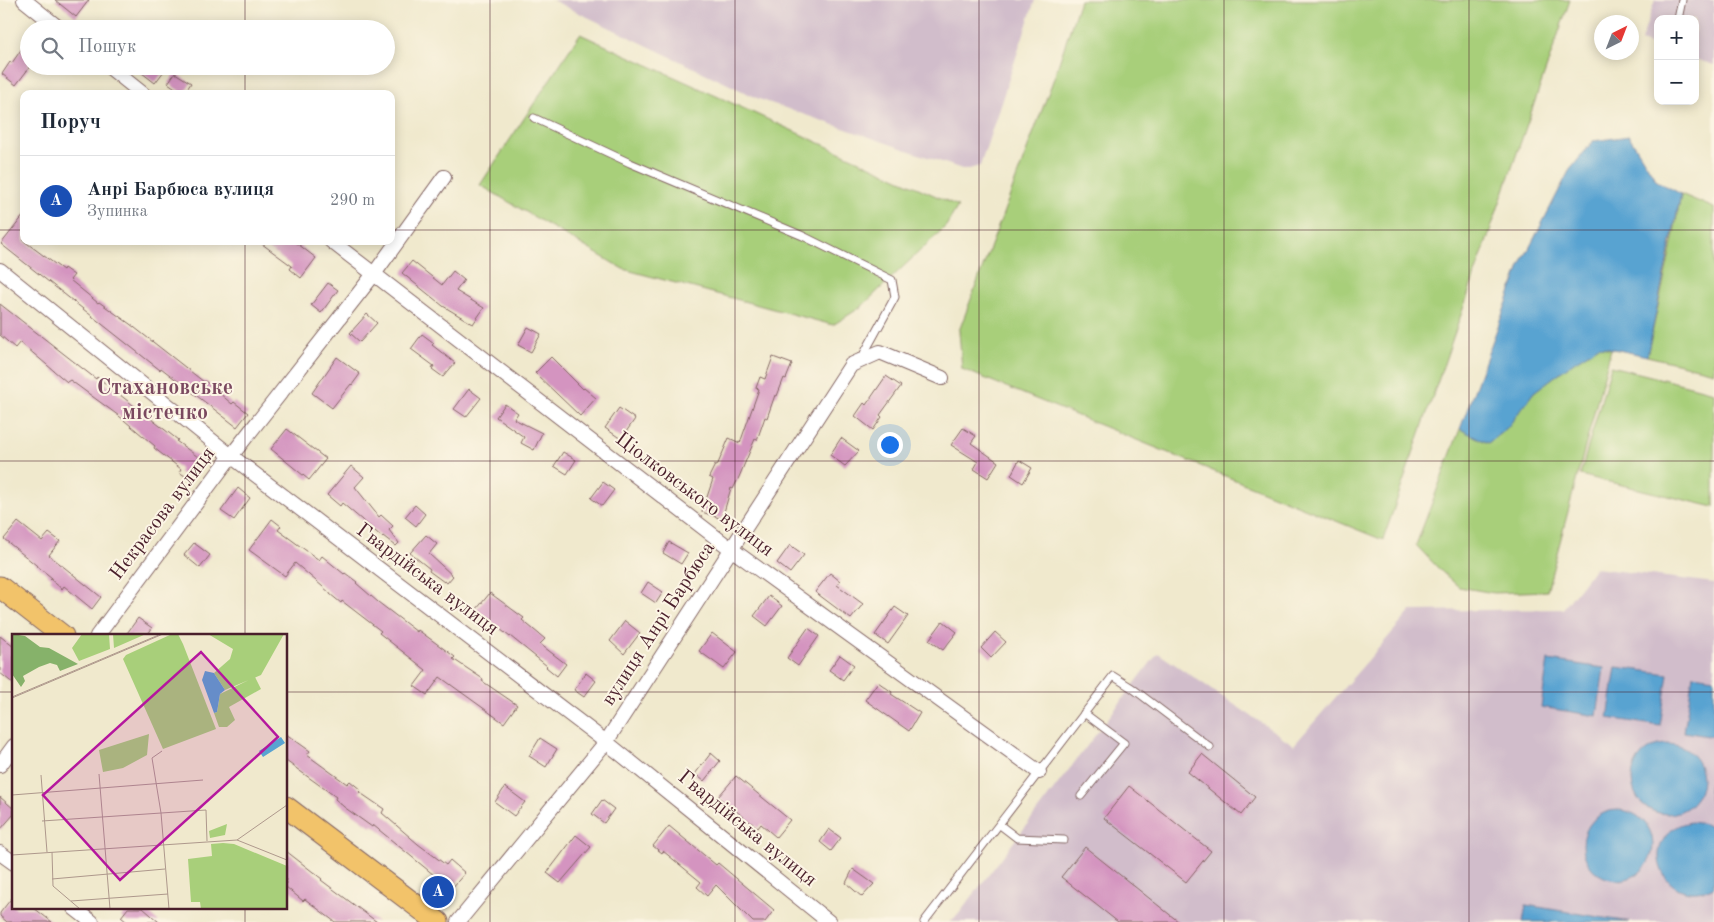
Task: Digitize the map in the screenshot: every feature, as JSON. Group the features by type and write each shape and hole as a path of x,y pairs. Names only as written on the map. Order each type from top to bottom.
{"main road":[{"path":"0,587 60,634"},
{"path":"288,808 438,922"}],"street":[{"path":"24,0 49,20"},
{"path":"119,75 138,90"},
{"name":"Некрасова вулиця","path":"395,245 444,177"},
{"name":"Ціолковського вулиця","path":"336,245 731,549 1039,772"},
{"name":"Некрасова вулиця","path":"98,634 231,456 395,245"},
{"name":"Гвардійська вулиця","path":"0,270 231,456 606,742 829,922"},
{"name":"вулиця Анрі Барбюса","path":"458,922 606,742 851,365 880,352 942,378"},
{"path":"0,765 12,749"},
{"path":"0,853 12,862"},
{"path":"77,910 92,922"}],"lane":[{"path":"1679,15 1682,0"},
{"path":"534,118 630,163 803,236 892,280 895,297 860,361"},
{"path":"924,922 1113,676 1132,688 1210,747"},
{"path":"1081,796 1124,742 1084,713"},
{"path":"1000,825 1017,838 1064,840"}],"shaded area":[{"path":"552,0 1035,0 980,166 965,170 759,99"},
{"path":"1655,0 1714,0 1714,65 1699,60 1699,15 1654,15 1654,46 1641,41"},
{"path":"1595,568 1714,583 1714,922 949,922 958,915 1158,653 1294,745 1411,611 1563,609"}],"green space":[{"path":"1080,0 1570,0 1383,540 962,369 959,331 1054,78"},
{"path":"580,34 958,206 946,226 861,307 833,325 623,269 480,185"},
{"path":"1681,194 1714,208 1714,372 1647,356"},
{"path":"1599,346 1611,349 1547,591 1494,593 1459,587 1416,545 1460,429 1488,443 1507,428 1534,392"},
{"path":"1611,366 1714,392 1714,507 1580,475"}],"water":[{"path":"1629,136 1657,181 1681,194 1647,356 1599,346 1534,392 1507,428 1488,443 1460,429 1521,264 1569,171 1593,141"},
{"path":"1548,660 1604,668 1597,716 1541,707"},
{"path":"1616,667 1668,674 1660,726 1608,718"},
{"path":"1693,675 1714,678 1714,737 1684,732"},
{"path":"1667,744 1680,747 1692,754 1699,766 1702,779 1699,792 1692,804 1680,811 1667,814 1654,811 1642,804 1635,792 1632,779 1635,766 1642,754 1654,747"},
{"path":"1714,773 1714,812 1709,792"},
{"path":"1618,810 1631,813 1643,820 1650,832 1653,845 1650,858 1643,870 1631,877 1618,880 1605,877 1593,870 1586,858 1583,845 1586,832 1593,820 1605,813"},
{"path":"1691,822 1705,824 1714,829 1714,887 1698,892 1684,891 1672,884 1664,875 1659,863 1660,850 1665,837 1676,827"},
{"path":"1526,905 1629,922 1523,922"}],"building":[{"path":"55,0 89,0 76,17"},
{"path":"20,51 20,75 24,75 16,85 2,74 10,62 12,63"},
{"path":"145,75 161,75 155,83"},
{"path":"174,75 178,75 191,83 187,90 178,90 168,83"},
{"path":"20,220 20,245 29,245 63,270 64,268 74,275 70,280 98,303 130,324 232,404 234,402 248,413 237,427 161,368 160,370 1,244"},
{"path":"263,245 299,245 316,258 301,278 290,269 292,266"},
{"path":"412,261 442,285 453,271 464,280 456,291 484,308 473,324 443,306 402,273"},
{"path":"328,283 338,290 321,313 311,305"},
{"path":"0,304 205,462 191,480 179,472 181,469 154,448 155,446 119,416 70,380 67,382 20,342 15,348 0,335"},
{"path":"367,314 377,323 360,342 350,333"},
{"path":"528,327 541,334 531,352 518,345"},
{"path":"422,334 434,343 432,345 455,363 443,377 432,369 434,366 411,349"},
{"path":"337,357 360,374 332,408 312,393"},
{"path":"551,357 583,389 596,398 580,416 535,373"},
{"path":"773,357 792,364 777,396 775,395 767,418 765,417 757,440 755,439 739,477 733,489 731,488 722,519 702,512 713,479 709,477 715,465 717,466 729,438 740,443 759,389 756,388 760,377 765,379"},
{"path":"886,376 901,386 880,415 882,417 873,430 855,416 864,403 866,405"},
{"path":"469,389 481,398 466,417 454,409"},
{"path":"505,404 518,413 514,419 542,433 534,450 521,443 524,437 496,417"},
{"path":"619,408 635,419 621,439 605,428"},
{"path":"963,428 976,436 971,443 998,462 988,478 974,469 978,462 951,445"},
{"path":"287,429 326,459 309,480 271,449"},
{"path":"841,438 859,451 845,466 830,455"},
{"path":"563,452 576,460 567,474 554,466"},
{"path":"1019,460 1032,468 1023,483 1011,475"},
{"path":"351,466 364,477 355,487 379,517 381,515 393,526 389,530 399,543 396,546 382,537 342,503 340,506 327,495"},
{"path":"603,482 614,490 602,506 591,498"},
{"path":"238,488 250,498 234,520 221,511"},
{"path":"415,505 425,514 416,526 405,517"},
{"path":"272,519 281,526 278,530 319,560 322,556 357,582 378,602 417,632 418,630 455,657 453,659 483,679 482,681 517,705 504,723 440,677 427,695 414,686 426,670 379,633 381,631 342,601 341,603 295,563 285,576 249,550"},
{"path":"18,522 42,541 49,533 60,541 49,555 101,597 92,609 64,586 62,589 50,579 52,578 4,539"},
{"path":"426,535 437,544 429,554 453,576 447,583 429,571 430,569 410,553"},
{"path":"669,542 688,553 681,564 663,553"},
{"path":"194,543 210,555 200,568 184,555"},
{"path":"790,545 804,555 790,573 777,563"},
{"path":"830,573 840,581 837,585 863,604 851,619 815,592"},
{"path":"648,582 663,592 656,603 641,593"},
{"path":"490,593 524,618 522,620 545,639 540,644 566,664 557,676 476,610"},
{"path":"769,596 782,606 767,626 754,616"},
{"path":"895,607 908,616 888,644 875,635"},
{"path":"138,618 152,628 148,634 126,634"},
{"path":"625,621 640,633 624,654 610,641"},
{"path":"943,621 957,632 943,650 929,640"},
{"path":"808,628 819,636 798,666 787,658"},
{"path":"995,632 1006,642 991,658 981,648"},
{"path":"712,633 737,652 724,669 699,651"},
{"path":"0,636 12,645 12,682 0,673"},
{"path":"840,655 854,665 843,680 829,670"},
{"path":"586,673 596,681 584,697 574,690"},
{"path":"878,682 892,692 891,694 920,713 909,731 865,700"},
{"path":"288,735 310,751 307,755 347,784 350,781 361,790 359,792 384,809 382,813 418,844 446,865 450,860 465,873 451,889 373,825 372,827 344,807 335,799 336,797 288,762"},
{"path":"540,738 557,749 546,767 529,756"},
{"path":"711,753 720,761 704,781 695,774"},
{"path":"1202,754 1255,797 1241,815 1188,772"},
{"path":"736,776 790,820 776,837 761,824 758,828 718,797"},
{"path":"1129,786 1211,851 1186,882 1104,818"},
{"path":"505,787 525,802 514,816 495,802"},
{"path":"0,797 12,807 12,816 0,830"},
{"path":"602,800 614,809 604,823 592,814"},
{"path":"669,826 716,865 718,863 774,910 765,922 753,922 716,885 707,896 697,887 701,882 663,851 662,853 653,846"},
{"path":"829,829 841,838 831,851 820,842"},
{"path":"576,835 591,847 560,883 547,873"},
{"path":"1085,847 1179,922 1118,922 1061,877"},
{"path":"288,853 377,922 335,922 305,899 303,901 288,889"},
{"path":"853,869 874,884 862,897 846,883"},
{"path":"12,898 12,910 37,910 52,922 7,922 0,916 0,913"},
{"path":"126,910 145,910 159,922 127,922 121,917"}],"place":[{"name":"Анрі Барбюса вулиця","path":"438,892"}],"district":[{"name":"Стахановське містечко","path":"165,400"}]}
